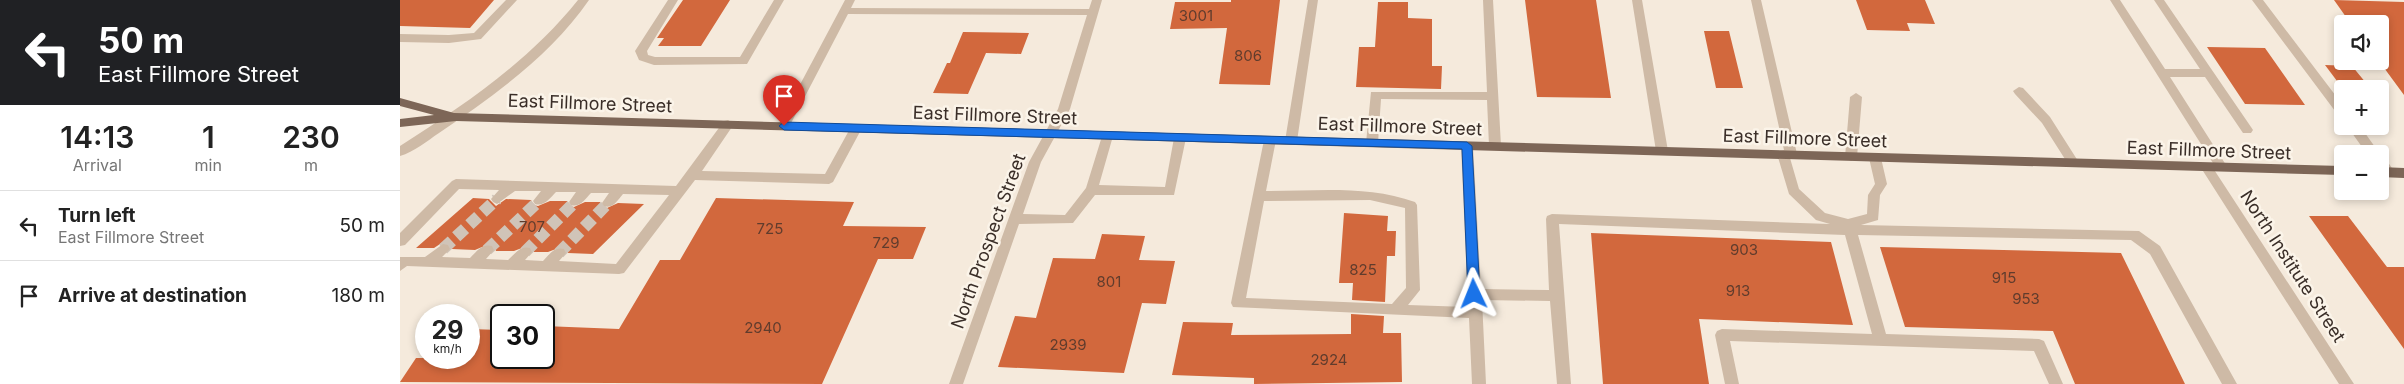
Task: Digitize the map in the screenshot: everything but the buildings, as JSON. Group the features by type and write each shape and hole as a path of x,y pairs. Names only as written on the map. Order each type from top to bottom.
{"main road":[{"name":"East Fillmore Street","path":"400,102 456,117"},
{"name":"East Fillmore Street","path":"400,123 456,117 2334,171"}],"street":[{"path":"400,38 450,39 476,36 512,0"},
{"path":"400,152 456,117 502,84 566,23 584,0"},
{"path":"673,0 641,51 643,57 654,61 743,61 779,0"},
{"path":"784,126 850,0"},
{"name":"North Prospect Street","path":"956,384 1035,162 1064,109 1097,0"},
{"path":"1290,141 1313,0"},
{"path":"1488,0 1494,146"},
{"path":"1637,0 1662,151"},
{"path":"1756,0 1793,191 1821,217 1850,227 1873,217 1874,195 1881,184 1875,158"},
{"path":"2115,0 2222,168"},
{"path":"2159,0 2247,130"},
{"path":"2257,0 2334,101"},
{"path":"845,11 1093,12"},
{"path":"2161,73 2209,73"},
{"path":"2019,91 2046,120 2074,164"},
{"path":"1372,143 1375,95 1492,96"},
{"path":"1852,157 1856,97"},
{"path":"401,262 619,269 680,191 728,124"},
{"path":"692,175 829,178 856,128"},
{"path":"1014,219 1068,220 1092,190 1107,136"},
{"path":"1092,190 1170,192 1180,138"},
{"path":"1270,140 1238,303 1475,313"},
{"path":"1467,146 1479,384"},
{"name":"North Institute Street","path":"2208,168 2347,384"},
{"path":"400,241 456,184 680,191"},
{"path":"497,199 512,186"},
{"path":"539,200 553,187"},
{"path":"575,202 588,188"},
{"path":"608,203 620,189"},
{"path":"1259,196 1370,195 1394,199 1411,205 1412,290 1395,310"},
{"path":"1564,384 1556,296 1552,219 2134,235 2155,250 2230,384"},
{"path":"1850,227 1881,340"},
{"path":"428,262 443,249"},
{"path":"473,263 487,250"},
{"path":"511,265 525,252"},
{"path":"546,266 559,253"},
{"path":"1474,294 1556,296"},
{"path":"1732,384 1722,335 2039,345 2056,384"}],"tunnel":[{"path":"443,249 497,199"},
{"path":"487,250 539,201"},
{"path":"525,252 575,202"},
{"path":"559,253 608,203"}],"route":[{"path":"784,126 1467,146 1474,294"}]}
